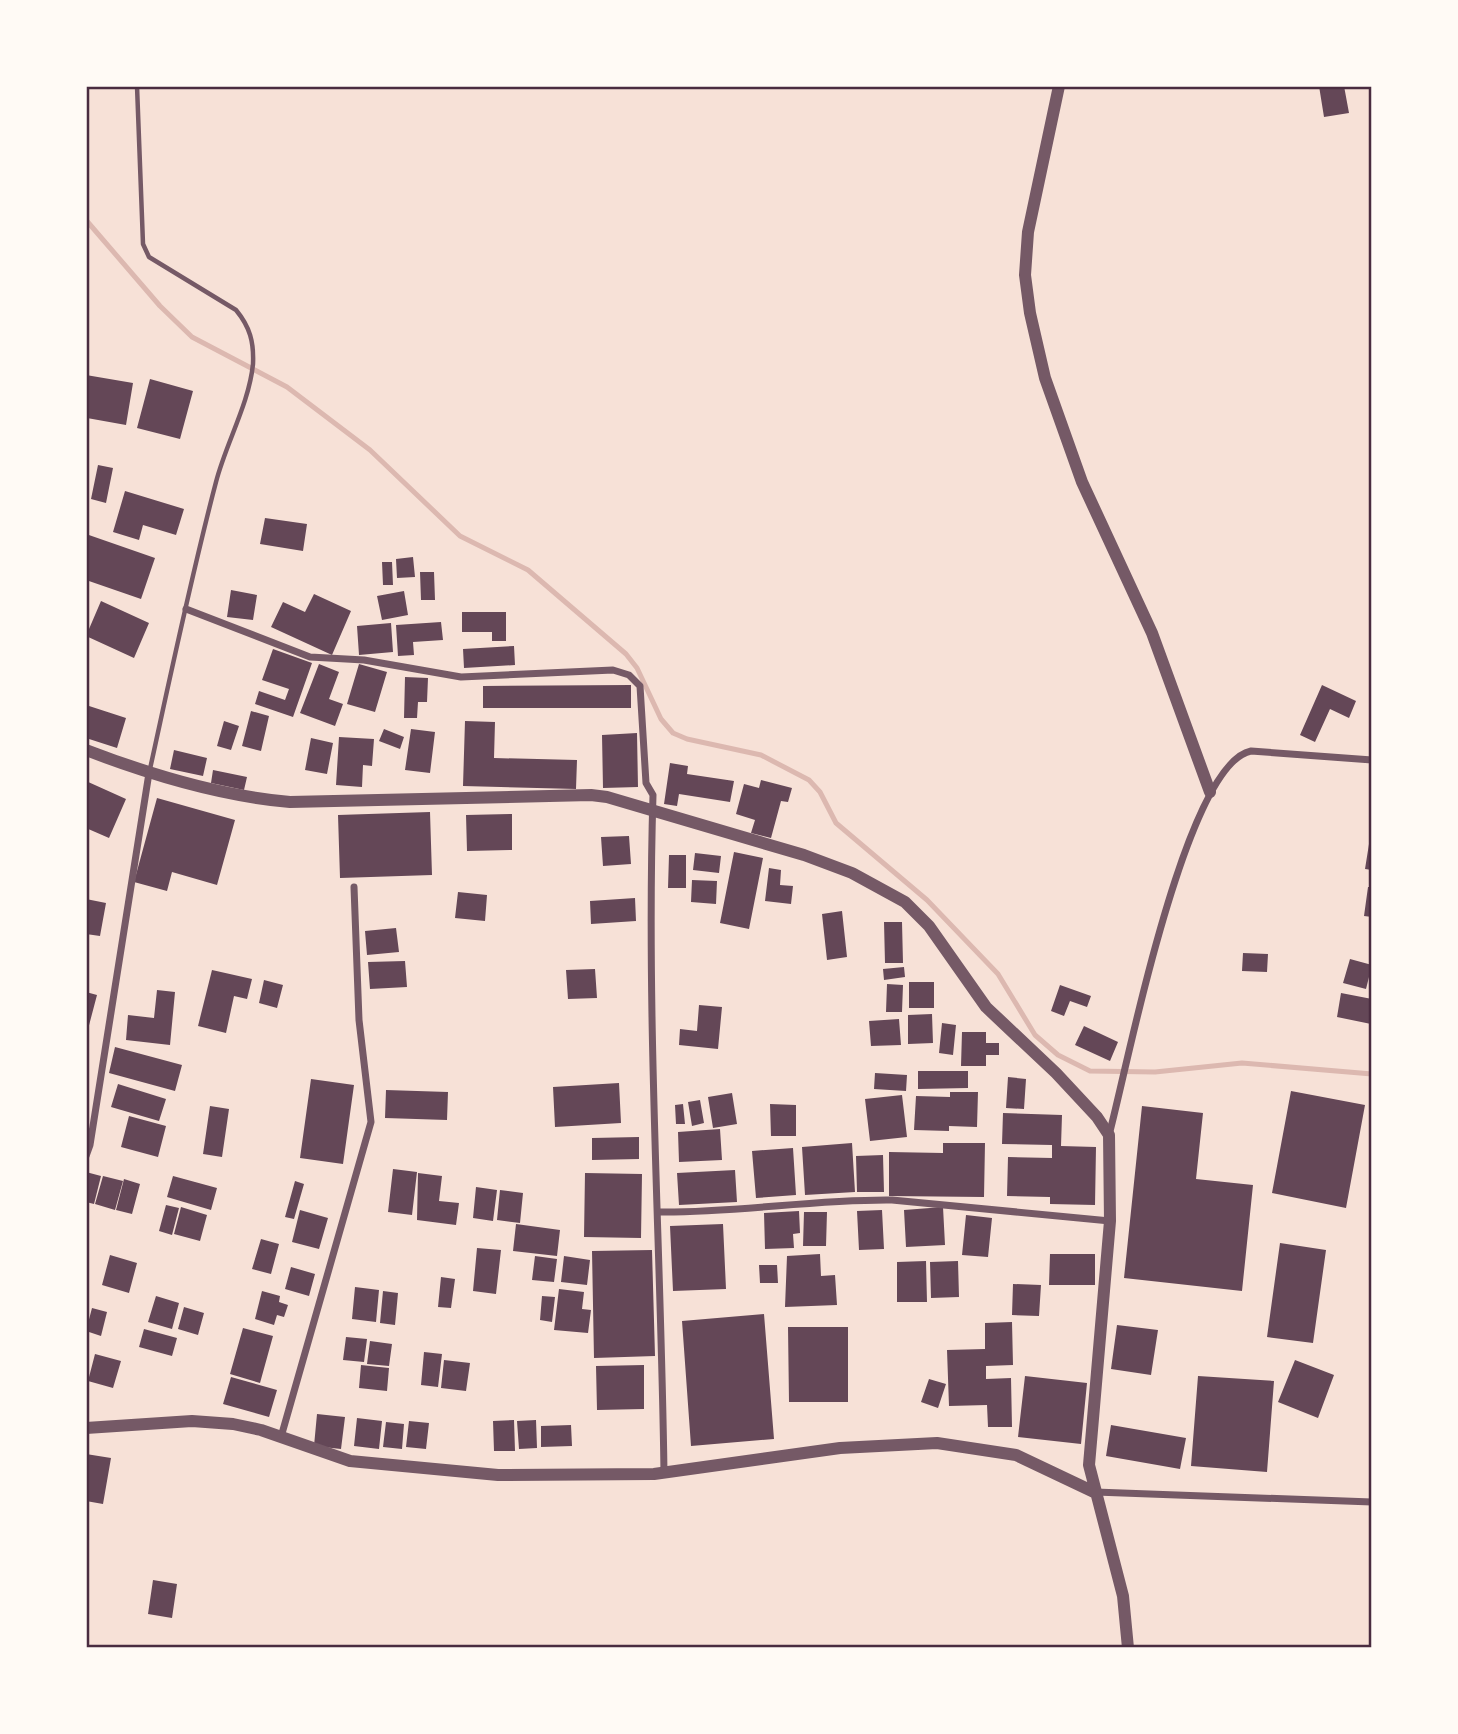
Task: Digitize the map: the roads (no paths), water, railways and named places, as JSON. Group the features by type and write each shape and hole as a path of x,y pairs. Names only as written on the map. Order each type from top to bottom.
{"street":[{"path":"1059,86 1028,232 1025,275 1030,313 1045,378 1082,482 1152,633 1209,792"},
{"path":"186,609 318,658 364,660 461,677 621,671 637,680 642,692 646,783 653,795 651,1035 659,1212 664,1473"},
{"path":"86,750 149,773 227,793 278,801 591,795 804,855 862,878 905,902 929,926 986,1007 1056,1073 1097,1117 1109,1135"},
{"path":"1128,1648 1123,1596 1089,1465 1110,1220 1109,1135 1120,1095 1136,1011 1195,820 1209,792 1233,759 1251,751 1372,760"},
{"path":"86,1156 149,773"},
{"path":"281,1437 371,1122 359,1020 354,887"},
{"path":"659,1212 709,1213 856,1200 892,1200 1110,1220"},
{"path":"86,1428 192,1421 233,1424 350,1461 498,1475 664,1473 840,1448 937,1443 1016,1455 1094,1492 1372,1502"}],"lane":[{"path":"137,86 143,244 149,257 158,264 236,310 251,333 253,364 250,380 219,468 149,773"}],"waterway":[{"path":"86,220 160,306 192,337 287,387 370,450 460,536 528,570 626,654 637,668 661,719 673,733 687,739 761,755 809,780 820,792 836,823 927,900 998,974 1035,1035 1058,1055 1090,1071 1155,1072 1242,1063 1372,1074"}]}
